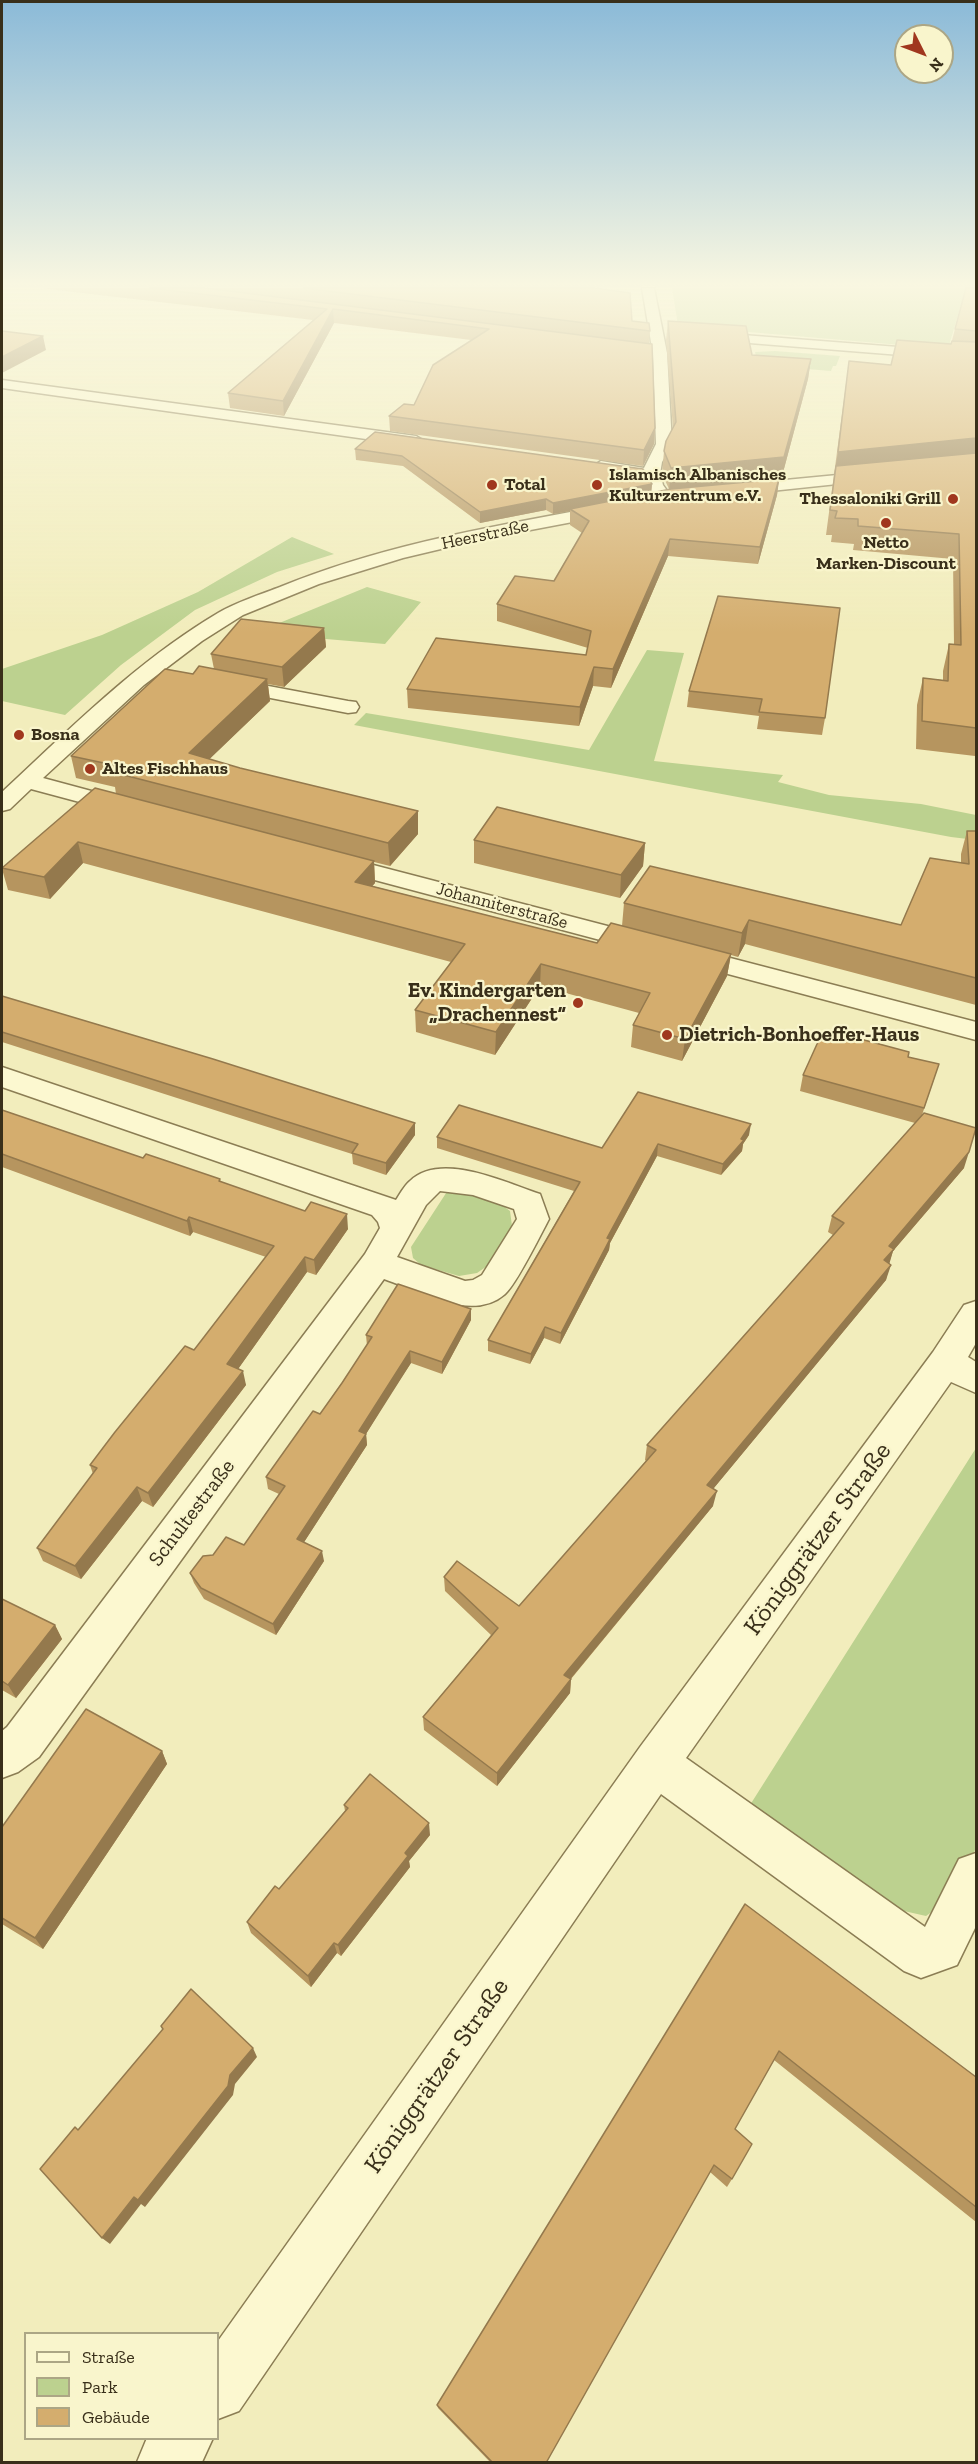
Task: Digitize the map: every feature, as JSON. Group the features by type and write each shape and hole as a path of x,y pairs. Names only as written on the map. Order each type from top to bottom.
{"street":[{"path":"140,403 432,443"},
{"path":"585,464 651,474 655,455 664,444 662,403"},
{"name":"Heerstraße","path":"2,804 151,670 226,616 306,582 411,550 673,498 657,490 651,474"},
{"path":"716,492 845,479 897,477"},
{"path":"151,670 175,675"},
{"path":"209,681 348,707"},
{"path":"27,781 156,815"},
{"name":"Johanniterstraße","path":"306,855 976,1031"},
{"path":"2,1077 383,1207 393,1216 397,1228"},
{"name":"Schultestraße","path":"2,1756 23,1742 377,1263 422,1187 435,1179 451,1178 529,1202 533,1219 494,1284 479,1293 464,1294 377,1263"},
{"name":"Königgrätzer Straße","path":"219,2389 656,1763 961,1370 976,1314"},
{"path":"656,1763 921,1954 940,1947 976,1876"},
{"path":"167,2463 182,2440"}],"green space":[{"path":"292,537 334,554 277,572 195,610 121,665 65,715 2,701 2,669 102,635 198,592"},
{"path":"367,587 421,602 385,644 255,633"},
{"path":"647,650 684,653 654,761 783,775 778,782 829,795 921,804 976,815 976,840 354,725 366,713 589,750"},
{"path":"450,1187 498,1202 510,1211 512,1226 490,1264 477,1273 459,1276 421,1265 413,1258 411,1247"},
{"path":"976,1448 976,1848 951,1898 926,1916 904,1911 750,1805"}],"building":[{"path":"415,403 654,403 655,428 644,450 389,416 404,404 414,405"},
{"path":"674,403 799,403 784,457 671,468 664,451 666,441 676,422"},
{"path":"844,403 976,403 976,438 838,452"},
{"path":"375,432 643,469 652,484 553,503 546,499 480,512 402,456 355,449"},
{"path":"976,453 976,728 922,721 923,678 948,681 949,644 961,645 959,534 858,526 858,519 835,518 837,511 830,510 836,466"},
{"path":"779,479 760,547 670,539 613,669 594,667 580,707 407,689 436,638 586,655 591,631 497,604 515,576 554,581 589,521 570,509 671,489"},
{"path":"718,596 840,608 825,718 759,712 762,699 689,691"},
{"path":"241,619 324,628 282,667 211,654"},
{"path":"199,666 267,679 189,753 240,768 418,811 388,843 112,772 118,766 71,756 165,669 193,674"},
{"path":"95,788 374,861 355,882 597,943 611,923 731,954 685,1039 633,1025 650,993 541,964 496,1032 415,1010 465,944 78,842 44,877 2,868"},
{"path":"497,807 645,843 621,875 474,840"},
{"path":"967,831 976,831 976,978 749,920 742,933 624,903 650,866 901,925 930,858 969,864"},
{"path":"2,996 213,1059 415,1123 386,1163 352,1153 358,1144 2,1032"},
{"path":"822,1033 851,1041 853,1037 909,1052 908,1057 939,1064 924,1108 803,1075"},
{"path":"638,1092 751,1124 741,1139 744,1140 723,1164 658,1144 607,1238 610,1239 561,1333 545,1327 531,1354 488,1340 580,1182 437,1137 459,1105 602,1148"},
{"path":"2,1110 143,1158 146,1154 164,1160 305,1211 311,1202 347,1214 314,1260 305,1257 227,1364 243,1371 148,1493 137,1487 75,1566 37,1548 97,1468 90,1465 115,1432 185,1346 194,1350 274,1246 189,1217 187,1221 2,1154"},
{"path":"924,1113 976,1128 969,1152 889,1246 894,1249 884,1260 891,1265 707,1485 717,1491 564,1675 571,1679 497,1773 423,1717 498,1628 444,1577 457,1561 519,1606 656,1450 647,1445 844,1223 832,1216"},
{"path":"398,1284 471,1309 442,1362 410,1351 359,1431 366,1434 297,1539 322,1551 273,1624 201,1588 190,1573 203,1556 213,1555 226,1537 244,1545 285,1486 266,1477 313,1411 320,1414 342,1383 372,1337 366,1335"},
{"path":"2,1599 55,1625 8,1685 2,1681"},
{"path":"86,1709 162,1751 35,1938 2,1918 2,1827"},
{"path":"370,1774 429,1823 405,1853 408,1856 338,1945 334,1943 308,1976 247,1922 275,1886 279,1889 348,1808 344,1805"},
{"path":"745,1904 976,2077 976,2207 779,2051 735,2129 752,2144 732,2179 714,2165 546,2463 493,2463 437,2405"},
{"path":"191,1989 253,2048 230,2075 228,2086 138,2200 134,2197 102,2238 40,2169 75,2127 78,2130 163,2029 161,2026"}],"place":[{"name":"Total","path":"492,485"},
{"name":"Islamisch Albanisches Kulturzentrum e.V.","path":"597,485"},
{"name":"Thessaloniki Grill","path":"953,499"},
{"name":"Netto Marken-Discount","path":"886,523"},
{"name":"Bosna","path":"19,735"},
{"name":"Altes Fischhaus","path":"90,769"},
{"name":"Ev. Kindergarten „Drachennest“","path":"578,1003"},
{"name":"Dietrich-Bonhoeffer-Haus","path":"667,1035"}]}
